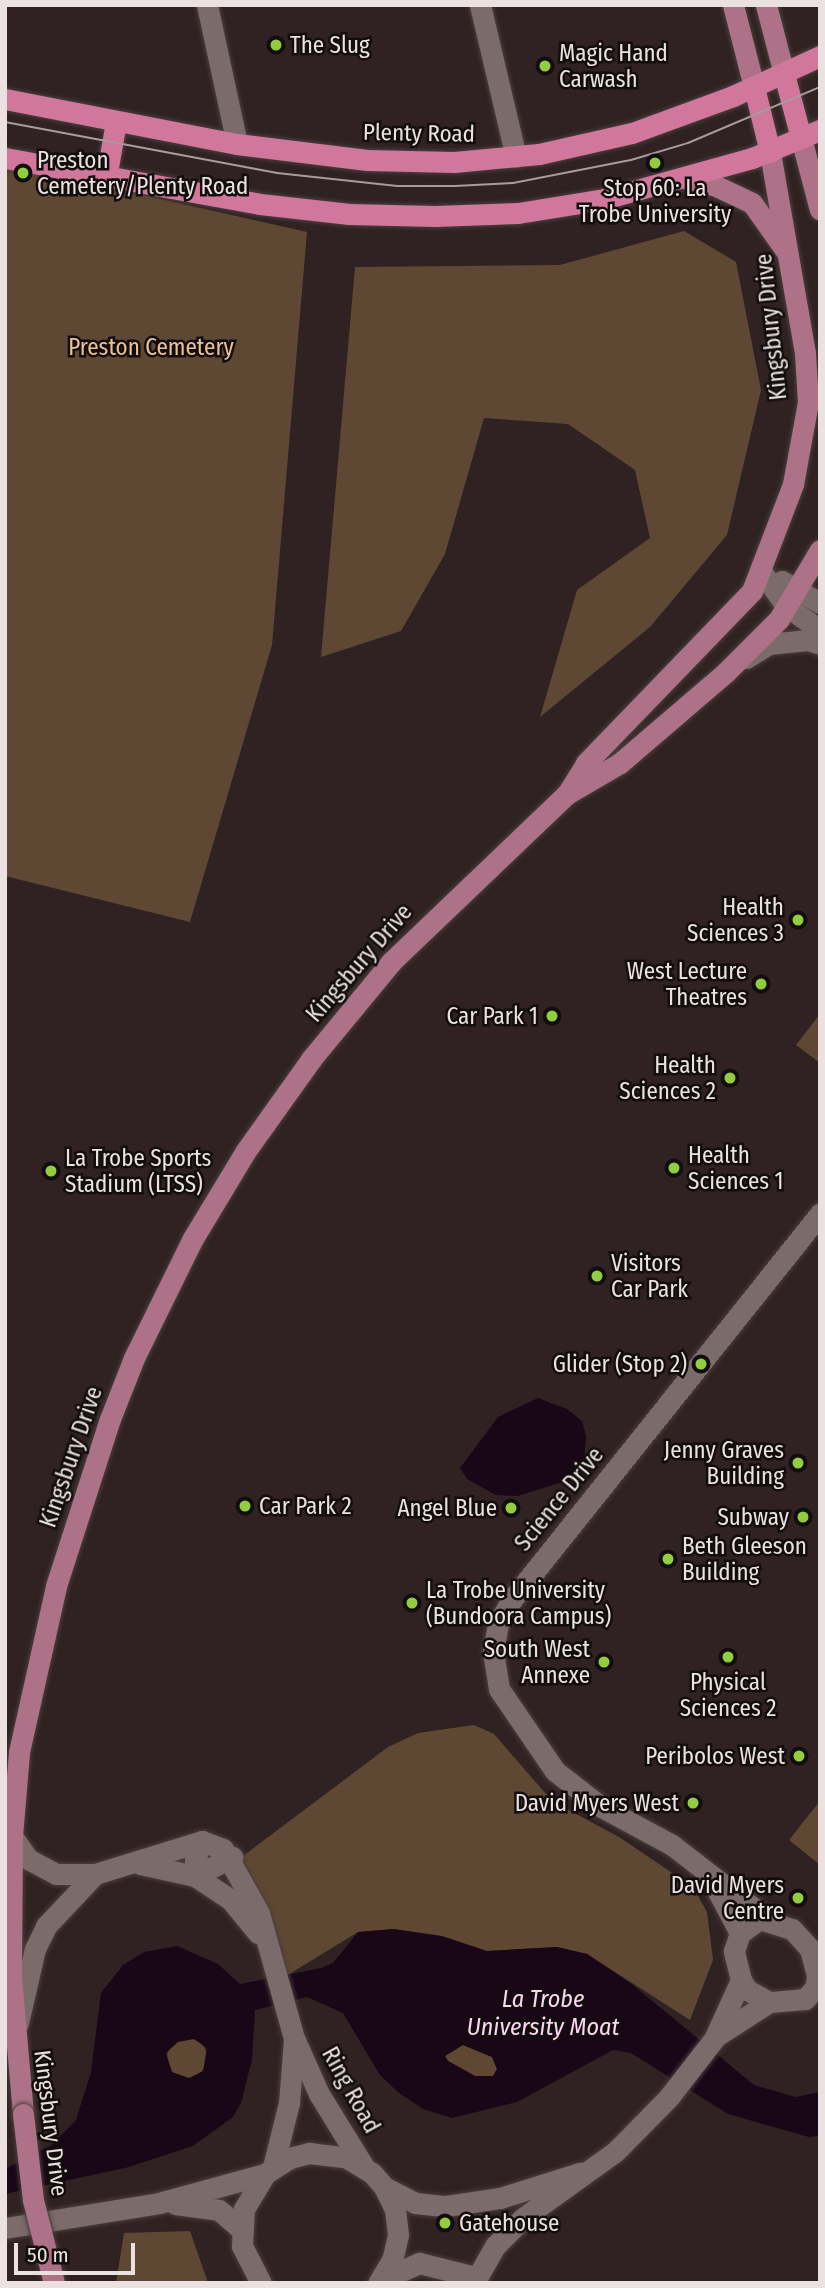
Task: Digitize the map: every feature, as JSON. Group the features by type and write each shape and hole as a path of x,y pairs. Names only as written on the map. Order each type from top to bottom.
{"highway":[{"name":"Plenty Road","path":"5,99 237,144 367,160 454,162 516,157 632,133 754,87 820,56"},
{"path":"5,158 260,204 349,214 435,216 518,213 687,179 771,152 811,134 784,74"},
{"path":"754,87 771,152"},
{"path":"106,178 116,122"}],"main road":[{"path":"733,5 754,87"},
{"path":"740,36 750,31 747,5"},
{"path":"766,5 784,74"},
{"path":"811,134 820,210"},
{"name":"Kingsbury Drive","path":"567,794 586,763 742,604 761,571 793,485 808,402 790,258 771,152"},
{"path":"687,179 714,185 752,203 790,258"},
{"name":"Kingsbury Drive","path":"54,2283 33,2200 14,2041 12,1836 28,1697 93,1462 134,1358 192,1240 279,1101 358,1000 427,924 567,794 620,763 726,672 792,598 820,550"}],"street":[{"path":"207,5 237,144"},
{"path":"480,5 516,157"},
{"path":"761,571 792,598 820,630"},
{"path":"792,598 820,603"},
{"path":"726,672 768,644 808,640 820,644"},
{"name":"Science Drive","path":"769,1920 696,1862 600,1806 549,1766 499,1689 495,1639 510,1602 820,1213"},
{"name":"Ring Road","path":"12,1836 42,1870 94,1874 202,1841"},
{"path":"202,1841 211,1842 232,1857 195,1876 195,1859 202,1841"},
{"name":"Ring Road","path":"232,1857 259,1913 294,2038 319,2094 364,2167"},
{"name":"Science Drive","path":"696,1862 727,1900 740,1933"},
{"name":"Ring Road","path":"134,1863 195,1876 243,1911 273,1959"},
{"path":"14,2041 35,1949 46,1926 94,1874"},
{"path":"714,2039 769,2003 805,1999 815,1989 817,1964 802,1938 769,1920 750,1923 740,1933 734,1951 741,1980 747,1990 769,2003"},
{"path":"379,2282 406,2266 419,2263 475,2280 495,2246 523,2218 571,2188 586,2171 631,2138 674,2091 714,2039 741,1980"},
{"name":"Ring Road","path":"241,2229 252,2190 269,2171 289,2104 294,2038"},
{"path":"5,2228 159,2203 269,2171 309,2153 347,2158 364,2167 384,2187 415,2203 446,2206 500,2198 586,2171"},
{"path":"379,2282 392,2260 398,2235 395,2210 384,2187"},
{"path":"159,2203 219,2210 241,2229 247,2261 261,2283"}],"green space":[{"name":"Preston Cemetery","path":"5,164 307,232 272,645 190,922 5,876"},
{"path":"684,231 736,262 761,390 727,535 650,627 540,717 577,590 650,538 635,470 568,424 484,418 445,554 401,631 321,657 355,267 560,265"},
{"path":"820,1014 820,1063 796,1045"},
{"path":"474,1725 494,1734 552,1801 619,1837 693,1887 707,1912 713,1960 690,2020 587,1954 557,1947 487,1951 394,1929 358,1932 286,1976 239,1859 388,1747 418,1733"},
{"path":"820,1801 820,1865 789,1840"},
{"path":"187,2038 201,2044 207,2058 201,2072 187,2078 173,2072 167,2058 173,2044"},
{"path":"463,2045 492,2057 497,2069 493,2076 475,2076 448,2061 445,2056"},
{"path":"190,2231 208,2283 116,2283 124,2233"}],"water":[{"path":"538,1398 567,1409 582,1421 586,1436 584,1462 572,1479 518,1496 496,1495 467,1479 460,1468 498,1417"},
{"name":"La Trobe University Moat","path":"394,1929 442,1936 487,1951 557,1947 587,1954 633,1985 754,2085 795,2097 820,2092 820,2136 809,2137 728,2114 631,2053 613,2050 517,2102 452,2118 423,2109 398,2092 380,2075 343,2013 307,1997 255,2010 252,2059 241,2103 233,2117 193,2146 129,2167 5,2194 5,2169 52,2145 76,2120 91,2072 101,1993 123,1965 144,1952 177,1946 218,1964 240,1984 321,1968 333,1963 358,1932","holes":["194,2039 207,2048 203,2071 189,2078 172,2072 166,2053 178,2042","463,2045 492,2057 497,2069 493,2076 475,2076 448,2061 445,2056"]}],"tram line":[{"path":"5,122 277,173 397,186 455,186 513,183 631,160 688,143 820,87"}],"place":[{"name":"The Slug","path":"276,45"},
{"name":"Magic Hand Carwash","path":"545,66"},
{"name":"Stop 60: La Trobe University","path":"655,163"},
{"name":"Preston Cemetery/Plenty Road","path":"23,173"},
{"name":"Health Sciences 3","path":"798,920"},
{"name":"West Lecture Theatres","path":"761,984"},
{"name":"Car Park 1","path":"552,1016"},
{"name":"Health Sciences 2","path":"730,1078"},
{"name":"Health Sciences 1","path":"674,1168"},
{"name":"La Trobe Sports Stadium (LTSS)","path":"51,1171"},
{"name":"Visitors Car Park","path":"597,1276"},
{"name":"Glider (Stop 2)","path":"701,1364"},
{"name":"Jenny Graves Building","path":"798,1463"},
{"name":"Car Park 2","path":"245,1506"},
{"name":"Angel Blue","path":"511,1508"},
{"name":"Subway","path":"803,1517"},
{"name":"Beth Gleeson Building","path":"668,1559"},
{"name":"La Trobe University (Bundoora Campus)","path":"412,1603"},
{"name":"Physical Sciences 2","path":"728,1657"},
{"name":"South West Annexe","path":"604,1662"},
{"name":"Peribolos West","path":"799,1756"},
{"name":"David Myers West","path":"693,1803"},
{"name":"David Myers Centre","path":"798,1898"},
{"name":"Gatehouse","path":"445,2223"}]}
